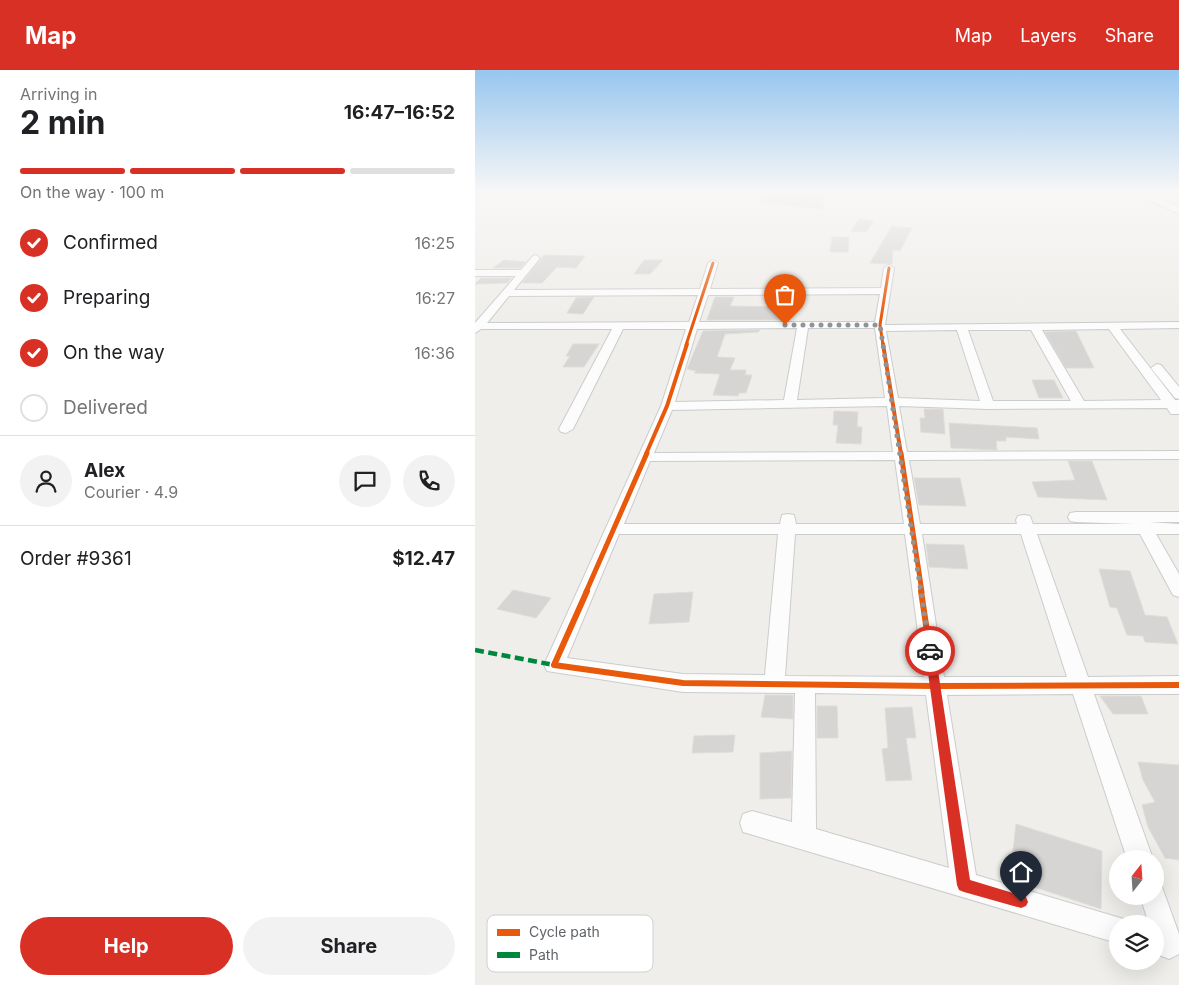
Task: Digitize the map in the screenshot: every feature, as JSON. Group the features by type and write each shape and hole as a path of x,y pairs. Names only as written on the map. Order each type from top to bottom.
{"street":[{"path":"477,328 536,258"},
{"path":"713,263 667,406 554,665 683,683 935,686 1179,685"},
{"path":"889,268 880,326 901,455 964,885"},
{"path":"475,273 524,273"},
{"path":"507,293 885,291"},
{"path":"1118,324 1177,405"},
{"path":"477,328 803,325 961,327 1179,324"},
{"path":"790,403 803,325"},
{"path":"1034,325 1080,405"},
{"path":"566,428 619,326"},
{"path":"961,327 988,405"},
{"path":"667,406 892,402 988,405 1177,405"},
{"path":"645,457 1179,455"},
{"path":"617,524 1142,523 1179,517"},
{"path":"774,684 787,523"},
{"path":"1025,523 1137,850"},
{"path":"1142,523 1179,529"},
{"path":"1142,523 1179,590"},
{"path":"804,837 805,683"},
{"path":"752,823 1109,928"},
{"path":"1156,905 1168,944"}],"building":[{"path":"887,234 909,234 900,251 893,250 892,264 870,263"},
{"path":"832,237 849,237 848,252 830,252"},
{"path":"544,255 585,256 576,268 557,267 542,283 522,283"},
{"path":"504,260 526,262 520,268 493,268"},
{"path":"644,260 663,260 650,274 634,274"},
{"path":"481,278 512,278 507,283 475,284"},
{"path":"594,297 583,314 567,313 576,298"},
{"path":"715,297 734,297 730,306 791,307 788,320 707,320"},
{"path":"760,330 758,332 725,334 717,357 735,358 730,370 746,370 745,375 752,375 746,393 739,393 738,396 713,395 720,374 694,373 696,371 687,369 703,331"},
{"path":"1076,331 1094,368 1066,368 1045,332"},
{"path":"573,344 599,344 584,367 563,367 570,356 566,356"},
{"path":"1032,380 1054,380 1063,398 1039,398"},
{"path":"924,409 943,409 945,434 921,432 920,418 925,418"},
{"path":"834,411 858,412 857,427 862,427 861,444 836,443 838,425 833,425"},
{"path":"949,423 1037,428 1039,439 1006,437 1006,441 996,441 997,450 951,448"},
{"path":"1068,461 1092,461 1107,500 1038,497 1032,482 1075,480"},
{"path":"914,478 960,478 966,506 919,505"},
{"path":"926,544 964,545 968,569 929,567"},
{"path":"1099,569 1130,571 1145,615 1167,617 1178,644 1145,642 1143,636 1127,635 1117,608 1110,607"},
{"path":"513,590 551,598 536,618 497,609"},
{"path":"693,592 689,622 649,624 654,594"},
{"path":"765,695 793,695 793,719 761,717"},
{"path":"1100,696 1141,696 1148,714 1113,714"},
{"path":"817,706 837,706 838,738 817,738"},
{"path":"912,707 916,738 906,738 912,780 886,781 882,749 888,748 885,708"},
{"path":"735,735 733,752 692,753 694,736"},
{"path":"792,751 791,798 760,799 760,753"},
{"path":"1138,762 1179,765 1179,860 1165,858 1164,850 1161,850 1148,827 1142,805 1155,802 1143,780"},
{"path":"1016,824 1102,851 1101,909 1010,879"}],"marked path":[{"path":"475,650 554,665"}],"cycle path":[{"path":"713,263 667,406 554,665 683,683 935,686 1179,685"},
{"path":"889,268 880,325 911,518 964,885"}],"way so far":[{"path":"785,325 880,325 930,651"}],"route":[{"path":"930,651 964,885 1021,902"}]}
